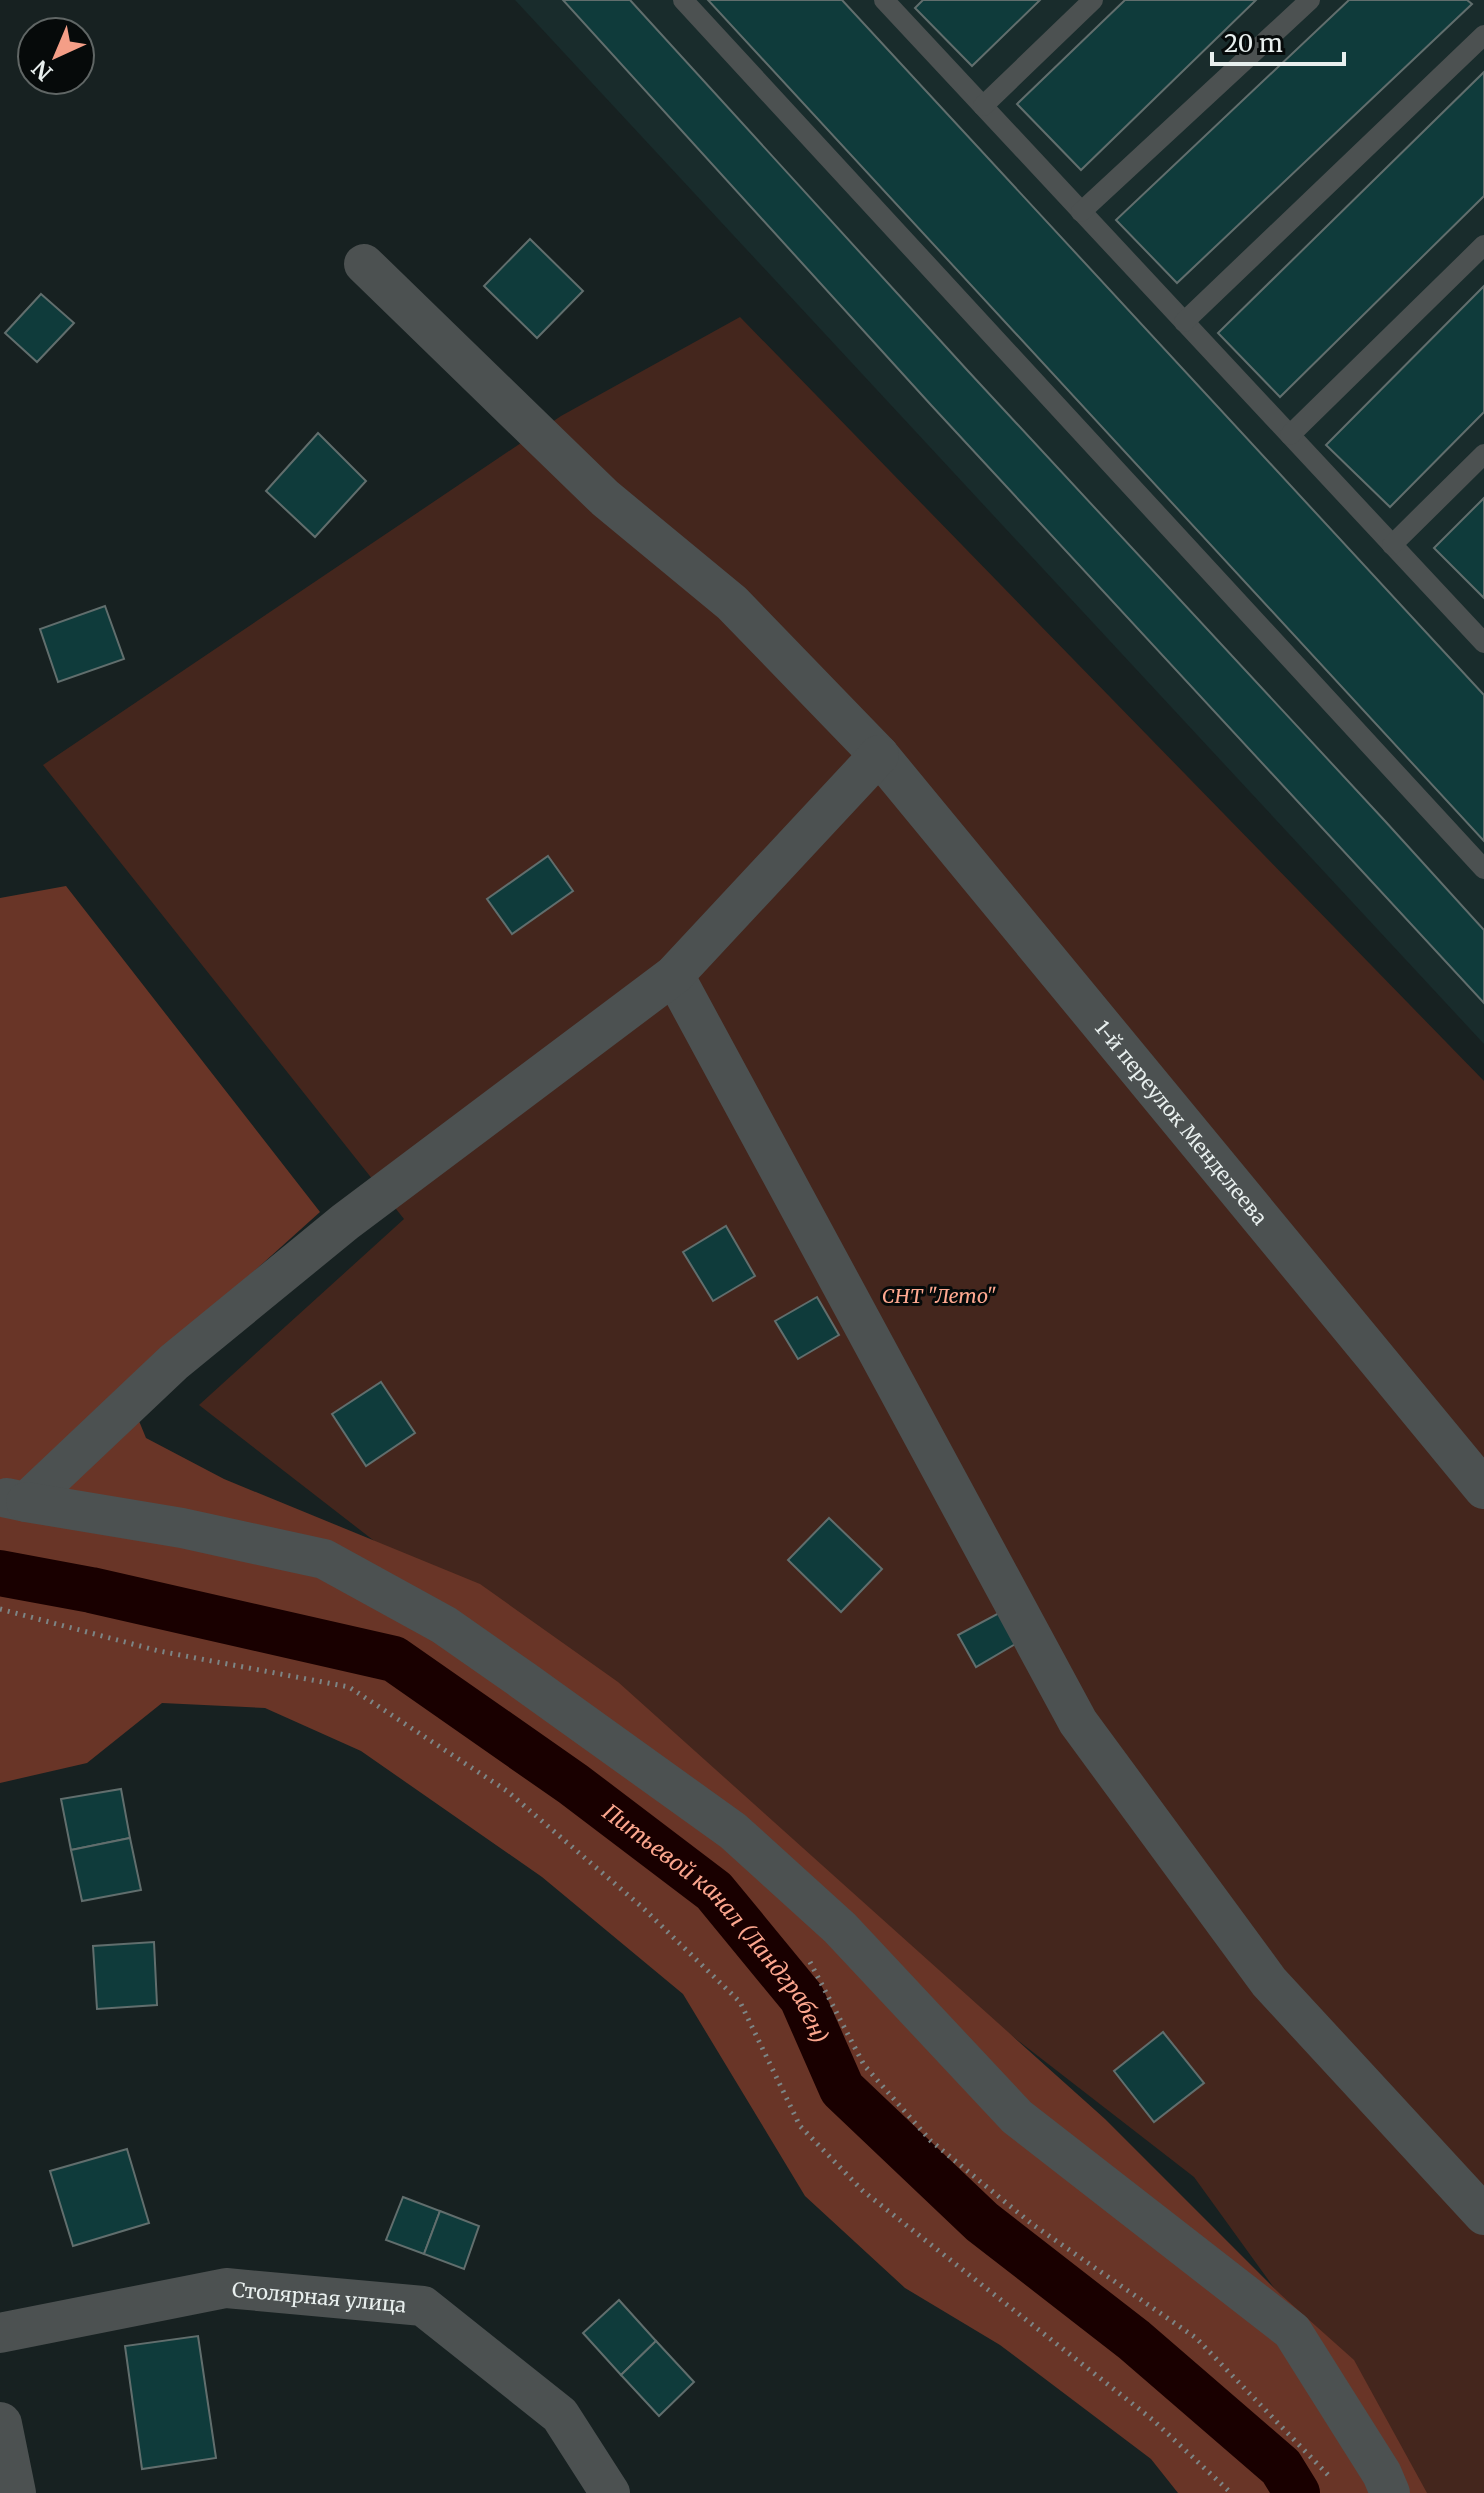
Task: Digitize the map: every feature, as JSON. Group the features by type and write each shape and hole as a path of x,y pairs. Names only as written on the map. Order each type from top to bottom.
{"street":[{"name":"1-й переулок Менделеева","path":"364,264 605,498 732,603 879,755 1484,1489"},
{"path":"13,1500 174,1362 345,1222 674,975 879,755"},
{"path":"674,975 1078,1722 1269,1982 1484,2215"},
{"path":"13,1500 182,1528 324,1559 444,1625 733,1831 840,1928 1017,2117 1292,2331 1382,2474 1390,2493"},
{"name":"Столярная улица","path":"0,2333 226,2288 423,2306 560,2415 610,2493"},
{"path":"0,2424 14,2493"}],"lane":[{"path":"683,0 1484,869"},
{"path":"884,0 1484,643"},
{"path":"983,106 1093,0"},
{"path":"1081,212 1310,0"},
{"path":"1184,322 1484,35"},
{"path":"1290,435 1484,245"},
{"path":"1392,545 1484,454"}],"path":[{"path":"0,1609 159,1651 349,1687 507,1791 642,1907 740,2002 800,2126 863,2191 1153,2420 1231,2493"},
{"path":"804,1951 864,2065 931,2141 1032,2224 1196,2338 1333,2480"}],"shaded area":[{"path":"515,0 1484,0 1484,1044"},
{"path":"66,886 320,1212 125,1387 146,1438 224,1479 480,1584 618,1682 1105,2119 1280,2294 1354,2360 1427,2493 1178,2493 1151,2459 1000,2345 905,2288 805,2196 683,1994 542,1877 361,1751 265,1708 162,1703 87,1763 0,1783 0,898"}],"green space":[{"name":"СНТ \"Лето\"","path":"740,317 1484,1081 1484,2493 1422,2493 1194,2177 199,1405 404,1219 43,765 561,416"}],"building":[{"path":"563,0 630,0 1385,821 1484,930 1484,1003 931,405"},
{"path":"708,0 842,0 1484,695 1484,841"},
{"path":"923,0 1040,0 972,66 915,8"},
{"path":"1125,0 1256,0 1081,170 1017,104"},
{"path":"1349,0 1467,0 1472,4 1177,283 1116,220"},
{"path":"1484,72 1484,196 1280,397 1218,333"},
{"path":"530,239 583,291 537,338 484,286"},
{"path":"1484,286 1484,412 1390,507 1326,445"},
{"path":"41,294 74,323 37,362 5,333"},
{"path":"318,433 366,481 315,537 266,491"},
{"path":"1484,498 1484,598 1434,548"},
{"path":"105,606 124,659 58,682 40,629"},
{"path":"548,856 573,891 512,934 487,899"},
{"path":"726,1226 755,1276 713,1301 683,1252"},
{"path":"817,1297 839,1335 798,1359 775,1321"},
{"path":"381,1382 415,1433 366,1466 332,1414"},
{"path":"829,1518 882,1569 841,1612 788,1560"},
{"path":"999,1613 1017,1643 976,1667 958,1635"},
{"path":"121,1789 130,1838 71,1850 61,1799"},
{"path":"130,1838 141,1890 82,1901 71,1850"},
{"path":"154,1942 157,2005 97,2009 93,1946"},
{"path":"1163,2032 1204,2083 1154,2122 1114,2071"},
{"path":"127,2149 149,2223 73,2246 50,2171"},
{"path":"403,2197 440,2211 424,2254 386,2240"},
{"path":"440,2211 479,2226 464,2269 424,2254"},
{"path":"619,2300 656,2341 621,2375 583,2333"},
{"path":"198,2336 216,2458 142,2469 125,2346"},
{"path":"656,2341 694,2382 659,2416 621,2375"}],"waterway":[{"name":"Питьевой канал (Ландграбен)","path":"0,1573 91,1590 394,1659 573,1784 714,1891 802,1998 842,2089 982,2222 1134,2340 1281,2467 1297,2493"}]}
